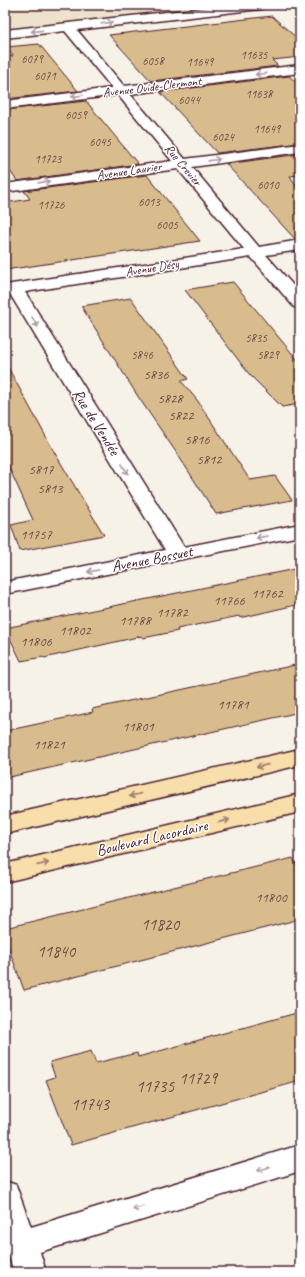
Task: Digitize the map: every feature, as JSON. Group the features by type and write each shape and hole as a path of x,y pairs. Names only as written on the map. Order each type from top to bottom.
{"main road":[{"path":"5,825 300,757"},
{"name":"Boulevard Lacordaire","path":"5,873 300,803"}],"street":[{"path":"5,34 261,5"},
{"name":"Rue Crevier","path":"68,27 255,252 300,303"},
{"name":"Avenue Ovide-Clermont","path":"5,105 300,69"},
{"name":"Avenue Laurier","path":"5,188 300,148"},
{"name":"Avenue Désy","path":"10,290 300,245"},
{"name":"Rue de Vendée","path":"10,290 178,554"},
{"name":"Avenue Bossuet","path":"5,588 300,530"},
{"path":"5,1194 26,1258 300,1158"}],"shaded area":[{"path":"5,5 261,5 5,34"}],"building":[{"path":"272,16 300,41 300,57 272,60 278,66 151,81 109,35"},
{"path":"39,44 78,91 5,99 5,57 13,56 6,47"},
{"path":"289,76 300,86 300,143 217,153 160,92"},
{"path":"86,101 138,164 17,181 5,164 5,110"},
{"path":"300,154 300,175 290,176 300,192 300,239 295,239 226,164"},
{"path":"147,175 200,241 5,270 5,203 30,199 24,191"},
{"path":"233,282 300,363 300,404 282,407 249,374 185,290"},
{"path":"131,298 188,379 181,381 197,400 250,480 275,476 292,500 216,514 139,398 81,306"},
{"path":"5,362 56,455 104,535 20,551 11,525 33,520 5,459"},
{"path":"300,568 300,604 240,618 239,616 177,629 178,631 143,638 142,636 44,658 21,661 5,628"},
{"path":"300,664 300,712 5,778 5,731 93,712 92,709"},
{"path":"293,858 300,872 300,919 24,990 5,938 5,928"},
{"path":"300,1012 300,1081 71,1145 46,1080 55,1077 50,1062 91,1051 96,1063 137,1053 138,1057"}]}
